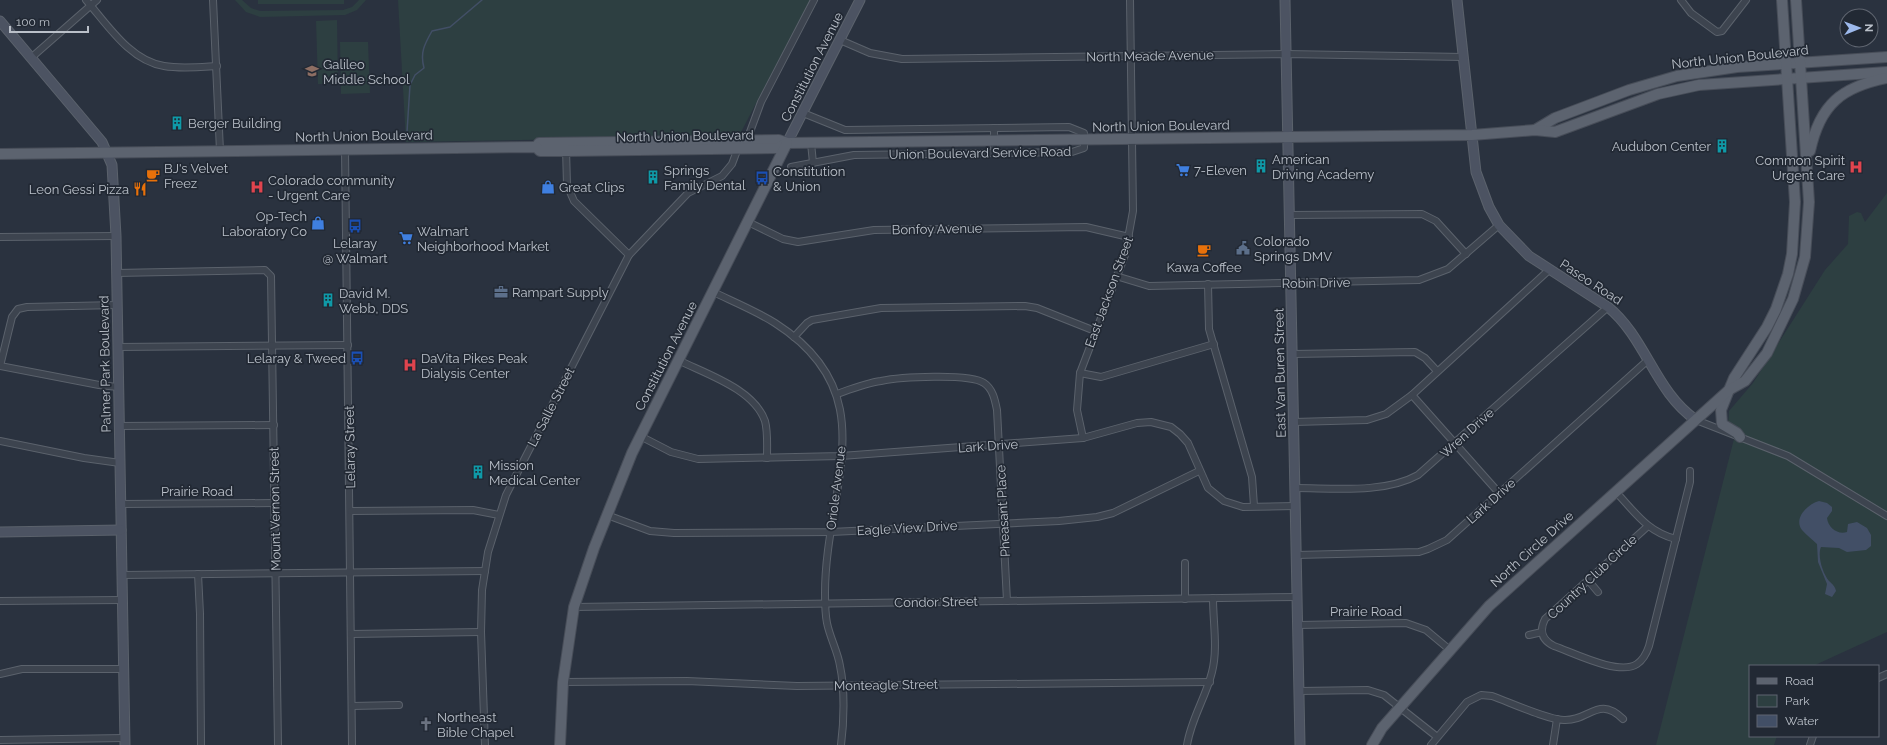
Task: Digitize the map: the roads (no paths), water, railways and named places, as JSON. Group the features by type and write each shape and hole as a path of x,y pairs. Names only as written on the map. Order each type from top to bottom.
{"main road":[{"name":"North Circle Drive","path":"1728,390 1734,378 1760,340 1776,309 1782,294 1792,254 1795,202 1782,0"},
{"name":"North Circle Drive","path":"1372,745 1382,728 1489,606 1728,390 1745,381 1767,353 1793,299 1802,271 1807,236 1809,202 1808,167 1796,0"},
{"name":"North Union Boulevard","path":"1535,130 1554,118 1654,81 1701,72 1787,63 1887,57"},
{"name":"North Union Boulevard","path":"0,154 536,147 540,151 566,147 747,140 779,140 787,143 811,143 1472,135 1535,130 1555,132 1634,102 1678,88 1788,78 1887,72"},
{"path":"1808,167 1817,124 1830,105 1837,98 1859,85 1887,78"},
{"name":"North Union Boulevard","path":"566,147 778,148 787,143"},
{"name":"Constitution Avenue","path":"560,745 563,682 574,607 581,582 640,436 787,143"},
{"path":"1728,390 1721,410 1721,420 1725,427 1737,433 1740,437"}],"street":[{"path":"86,0 132,51 152,63 170,67 216,66"},
{"path":"32,57 97,0"},
{"path":"213,0 220,151"},
{"path":"747,140 761,102 814,0"},
{"name":"Constitution Avenue","path":"787,143 860,0"},
{"name":"East Jackson Street","path":"1083,438 1077,410 1080,373 1129,237 1133,211 1130,0"},
{"name":"East Van Buren Street","path":"1285,0 1300,745"},
{"name":"Paseo Road","path":"1457,0 1478,181 1489,207 1500,225 1529,256 1608,307 1627,325 1671,397 1682,410 1696,420 1797,461 1887,516"},
{"path":"1681,0 1691,13 1714,31 1719,32 1722,31 1746,0"},
{"name":"Palmer Park Boulevard","path":"0,21 99,138 108,153 112,165 116,236 124,741"},
{"name":"North Meade Avenue","path":"840,40 870,53 902,59 1286,54 1464,57"},
{"name":"Union Boulevard Service Road","path":"791,167 854,156 1077,152 1084,148 1085,140 1084,133 1075,128 845,130 803,114"},
{"path":"994,128 994,153"},
{"path":"811,143 813,163"},
{"path":"566,147 567,184 574,201 629,255"},
{"name":"La Salle Street","path":"484,745 481,632 485,571 488,552 506,495 629,255 688,193 722,176 732,164 738,148"},
{"name":"Lelaray Street","path":"345,150 351,511 350,573 352,745"},
{"path":"1290,215 1422,214 1436,221 1466,254"},
{"name":"Bonfoy Avenue","path":"748,222 783,239 798,242 882,230 1086,227 1129,237"},
{"name":"Robin Drive","path":"1116,276 1149,286 1419,280 1448,269 1500,225"},
{"path":"0,237 116,236"},
{"name":"Mount Vernon Street","path":"116,273 265,270 270,273 272,279 278,745"},
{"path":"1294,422 1358,421 1377,418 1386,414 1412,395 1437,370 1549,270"},
{"path":"1208,284 1209,329 1252,477 1254,506"},
{"name":"Oriole Avenue","path":"713,292 766,318 794,337 826,370 837,394 843,421 841,456 826,576 825,603 827,622 840,665 842,686 841,745"},
{"path":"117,305 27,307 18,309 12,317 0,366 99,386 118,386"},
{"path":"794,337 807,323 812,320 881,308 1031,306 1095,331"},
{"name":"Wren Drive","path":"1295,488 1376,487 1398,484 1418,475 1608,307"},
{"path":"1080,373 1101,377 1214,344"},
{"path":"118,347 272,347 348,345"},
{"path":"1292,354 1415,352 1425,358 1437,370"},
{"path":"678,360 735,388 753,401 765,422 767,458"},
{"name":"Lark Drive","path":"1296,555 1419,552 1447,540 1648,360"},
{"name":"Pheasant Place","path":"837,394 870,383 892,379 962,378 978,380 984,383 995,398 1000,446 1007,601"},
{"path":"1412,395 1499,493"},
{"name":"Lark Drive","path":"640,436 671,452 684,456 710,459 767,458 841,456 1000,446 1083,438 1137,423 1162,423 1171,427 1186,440 1208,488 1216,496 1232,505 1295,506"},
{"path":"119,426 274,425"},
{"path":"0,442 84,458 120,463"},
{"name":"Eagle View Drive","path":"607,515 650,531 663,533 831,532 1059,521 1106,516 1199,471"},
{"name":"Country Club Circle","path":"1615,491 1648,526 1545,618 1542,632 1546,641 1554,646 1613,667 1625,668 1636,664 1644,657 1649,646 1690,482 1690,471"},
{"name":"Prairie Road","path":"120,504 275,503"},
{"path":"351,511 473,510 499,515"},
{"path":"1648,526 1661,535 1676,539"},
{"path":"0,532 121,530"},
{"path":"1185,563 1185,599"},
{"path":"122,575 485,571"},
{"path":"198,574 201,745"},
{"path":"1588,580 1598,592"},
{"name":"Condor Street","path":"574,607 1297,597"},
{"path":"1187,745 1190,732 1210,682 1214,662 1213,598"},
{"path":"0,601 122,600"},
{"name":"Prairie Road","path":"1298,624 1406,623 1426,630 1450,650"},
{"path":"351,634 481,632"},
{"path":"1529,635 1542,632"},
{"path":"0,674 22,669 124,669"},
{"name":"Monteagle Street","path":"563,682 687,681 798,686 842,686 1210,682"},
{"path":"1299,691 1368,690 1384,694 1436,736"},
{"path":"1431,745 1436,736 1467,702 1481,695 1492,696 1557,719 1569,720 1603,708 1614,711 1623,719"},
{"path":"352,706 399,705"},
{"path":"1553,745 1557,719"},
{"path":"0,740 124,741"}],"water":[{"path":"1819,501 1827,503 1832,507 1832,511 1827,518 1831,528 1837,532 1847,532 1848,524 1857,522 1867,528 1871,535 1871,546 1866,550 1847,552 1839,548 1821,547 1820,560 1823,570 1836,591 1832,597 1825,594 1827,584 1818,562 1817,544 1802,530 1799,521 1806,508"}],"waterway":[{"path":"407,132 410,85 415,75 424,68 422,58 423,53 432,31 450,27 482,0"}],"place":[{"name":"Galileo Middle School","path":"312,71"},
{"name":"Berger Building","path":"177,123"},
{"name":"Audubon Center","path":"1722,146"},
{"name":"American Driving Academy","path":"1261,166"},
{"name":"Common Spirit Urgent Care","path":"1856,167"},
{"name":"7-Eleven","path":"1183,170"},
{"name":"BJ's Velvet Freez","path":"153,175"},
{"name":"Springs Family Dental","path":"653,177"},
{"name":"Constitution & Union","path":"762,178"},
{"name":"Colorado community - Urgent Care","path":"257,187"},
{"name":"Great Clips","path":"548,187"},
{"name":"Leon Gessi Pizza","path":"140,189"},
{"name":"Op-Tech Laboratory Co","path":"318,223"},
{"name":"Lelaray @ Walmart","path":"355,226"},
{"name":"Walmart Neighborhood Market","path":"406,238"},
{"name":"Colorado Springs DMV","path":"1243,248"},
{"name":"Kawa Coffee","path":"1204,250"},
{"name":"Rampart Supply","path":"501,292"},
{"name":"David M. Webb, DDS","path":"328,300"},
{"name":"Lelaray & Tweed","path":"357,358"},
{"name":"DaVita Pikes Peak Dialysis Center","path":"410,365"},
{"name":"Mission Medical Center","path":"478,472"},
{"name":"Northeast Bible Chapel","path":"426,724"}]}
